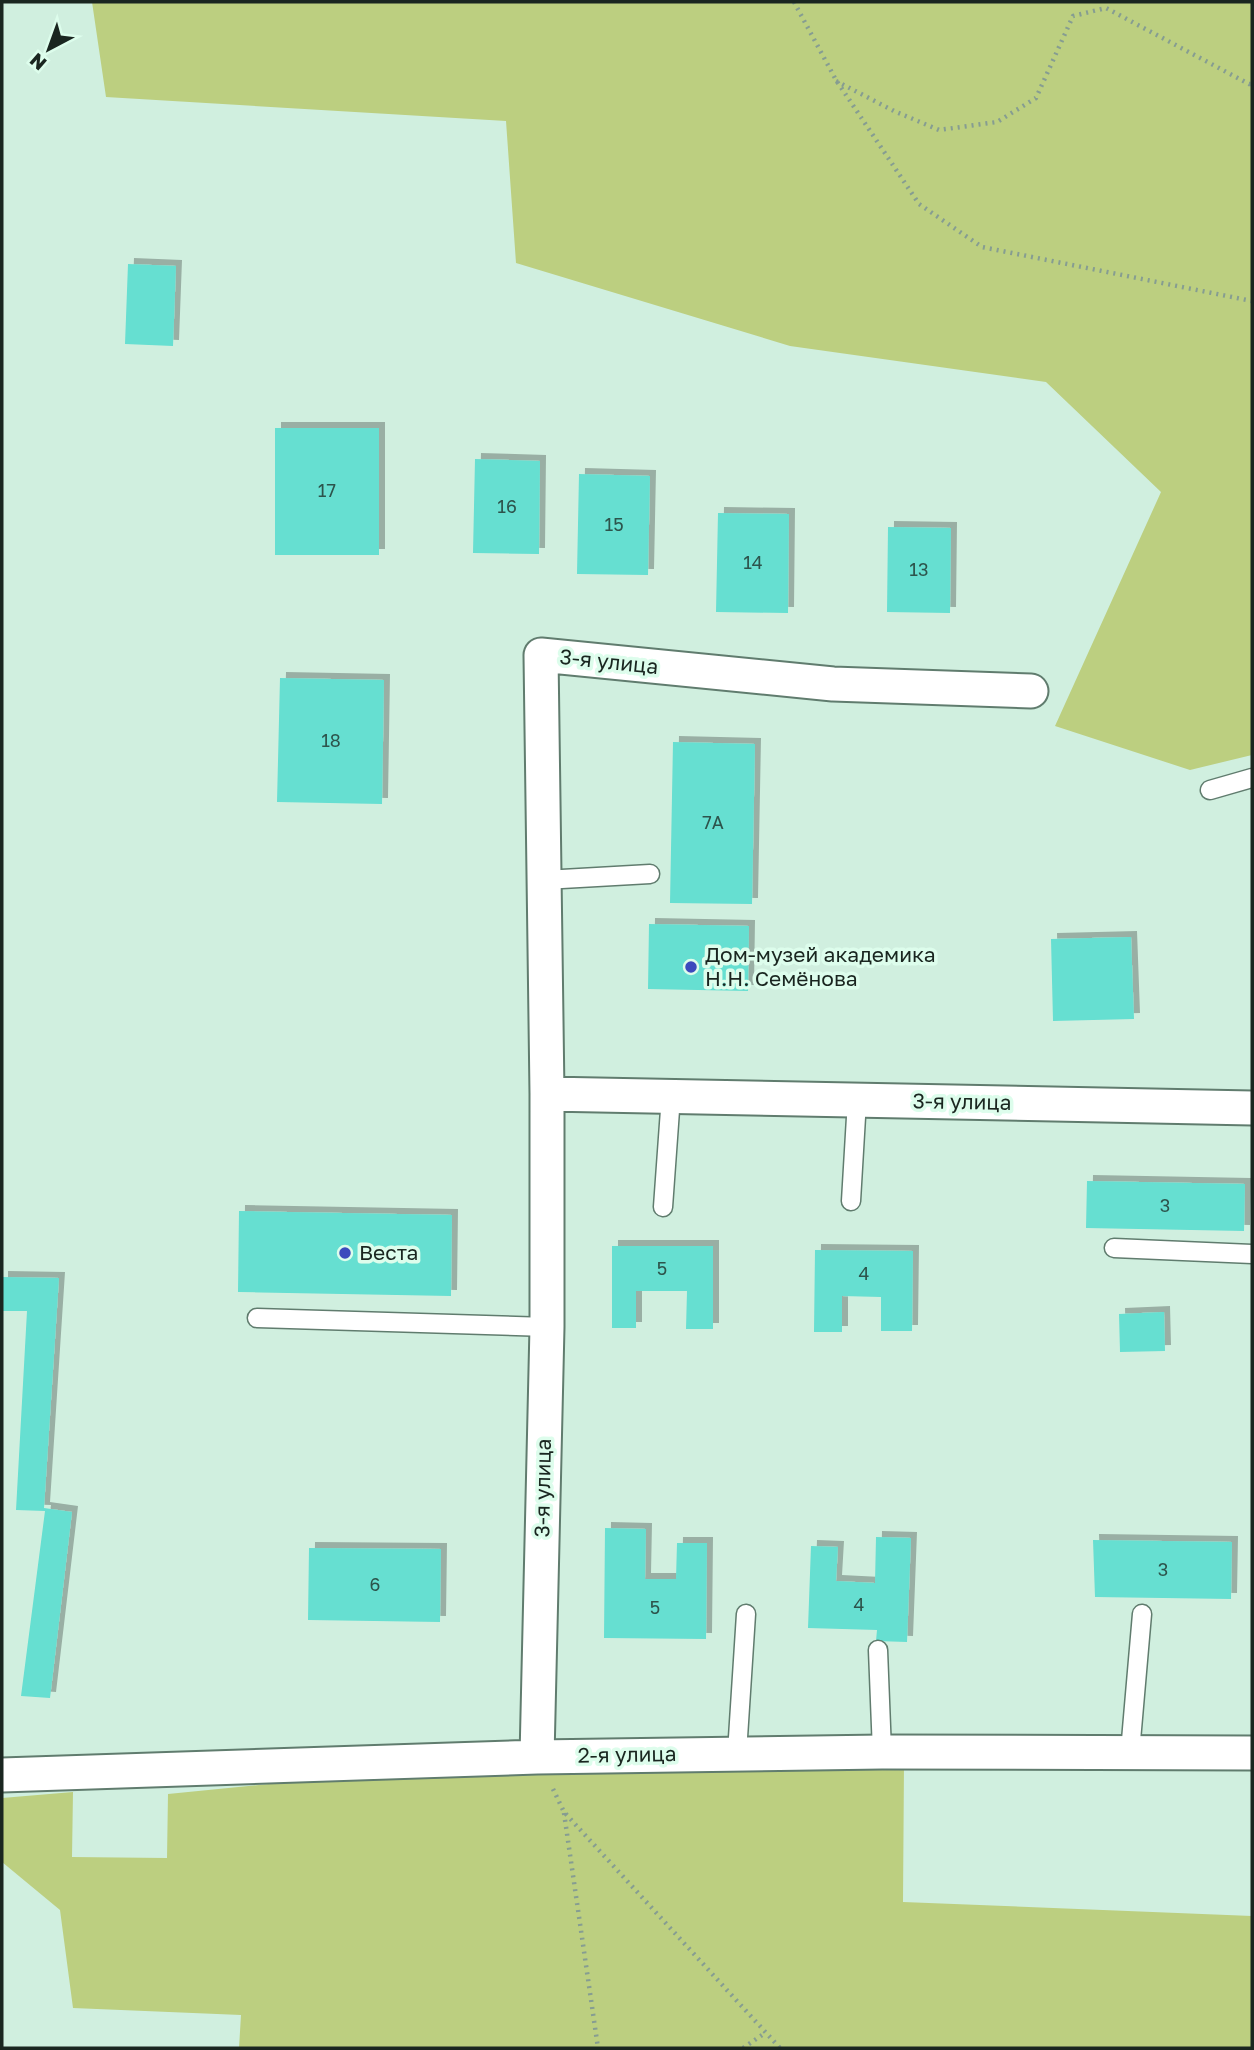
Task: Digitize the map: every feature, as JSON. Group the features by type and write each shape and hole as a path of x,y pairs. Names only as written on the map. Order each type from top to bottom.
{"street":[{"name":"3-я улица","path":"537,1756 547,1327 541,655 833,684 1031,691"},
{"name":"3-я улица","path":"547,1094 1252,1108"},
{"name":"2-я улица","path":"2,1775 537,1756 882,1752 1252,1753"}],"lane":[{"path":"1210,790 1252,778"},
{"path":"544,880 650,874"},
{"path":"663,1207 671,1096"},
{"path":"851,1202 857,1100"},
{"path":"1114,1248 1252,1254"},
{"path":"257,1318 547,1327"},
{"path":"737,1753 746,1614"},
{"path":"1130,1752 1142,1614"},
{"path":"878,1650 882,1752"}],"path":[{"path":"794,2 836,80 919,204 982,247 1252,301"},
{"path":"836,80 894,111 939,130 997,122 1036,98 1073,16 1106,8 1252,84"},
{"path":"537,1756 564,1812 780,2048"},
{"path":"564,1812 598,2048"},
{"path":"743,2048 765,2033"}],"green space":[{"path":"92,2 1252,2 1252,755 1190,770 1055,726 1161,492 1046,382 790,346 516,263 506,121 106,97"},
{"path":"537,1757 904,1764 903,1902 1252,1916 1252,2048 239,2048 241,2015 73,2008 60,1910 2,1862 2,1798 73,1792 72,1857 167,1858 168,1794"}],"building":[{"path":"128,264 176,266 173,346 125,344"},
{"path":"275,428 379,428 379,555 275,555"},
{"path":"475,459 540,461 539,554 473,553"},
{"path":"579,474 650,476 648,575 577,574"},
{"path":"718,513 789,514 788,613 716,612"},
{"path":"888,527 951,528 950,613 887,612"},
{"path":"280,678 384,680 382,804 277,802"},
{"path":"673,742 755,744 752,904 670,903"},
{"path":"649,924 749,926 748,991 648,989"},
{"path":"1131,937 1134,1019 1053,1021 1051,939"},
{"path":"1087,1181 1245,1184 1244,1231 1086,1228"},
{"name":"Веста","path":"239,1211 452,1215 451,1296 238,1292"},
{"path":"612,1246 713,1246 713,1329 686,1329 687,1291 636,1291 636,1328 612,1328"},
{"path":"815,1250 913,1251 912,1331 881,1331 881,1297 842,1296 842,1332 814,1332"},
{"path":"2,1277 59,1278 44,1508 72,1512 50,1698 21,1696 45,1511 16,1510 27,1311 2,1311"},
{"path":"1164,1312 1165,1351 1120,1352 1119,1314"},
{"path":"605,1528 646,1529 645,1579 676,1579 677,1543 707,1543 706,1639 604,1638"},
{"path":"876,1537 911,1538 907,1642 876,1641 877,1630 808,1628 811,1546 838,1547 836,1581 875,1583"},
{"path":"1093,1540 1232,1542 1231,1599 1095,1597"},
{"path":"309,1548 441,1549 440,1622 308,1620"}],"place":[{"name":"Дом-музей академика Н.Н. Семёнова","path":"691,967"},
{"name":"Веста","path":"345,1253"}]}
